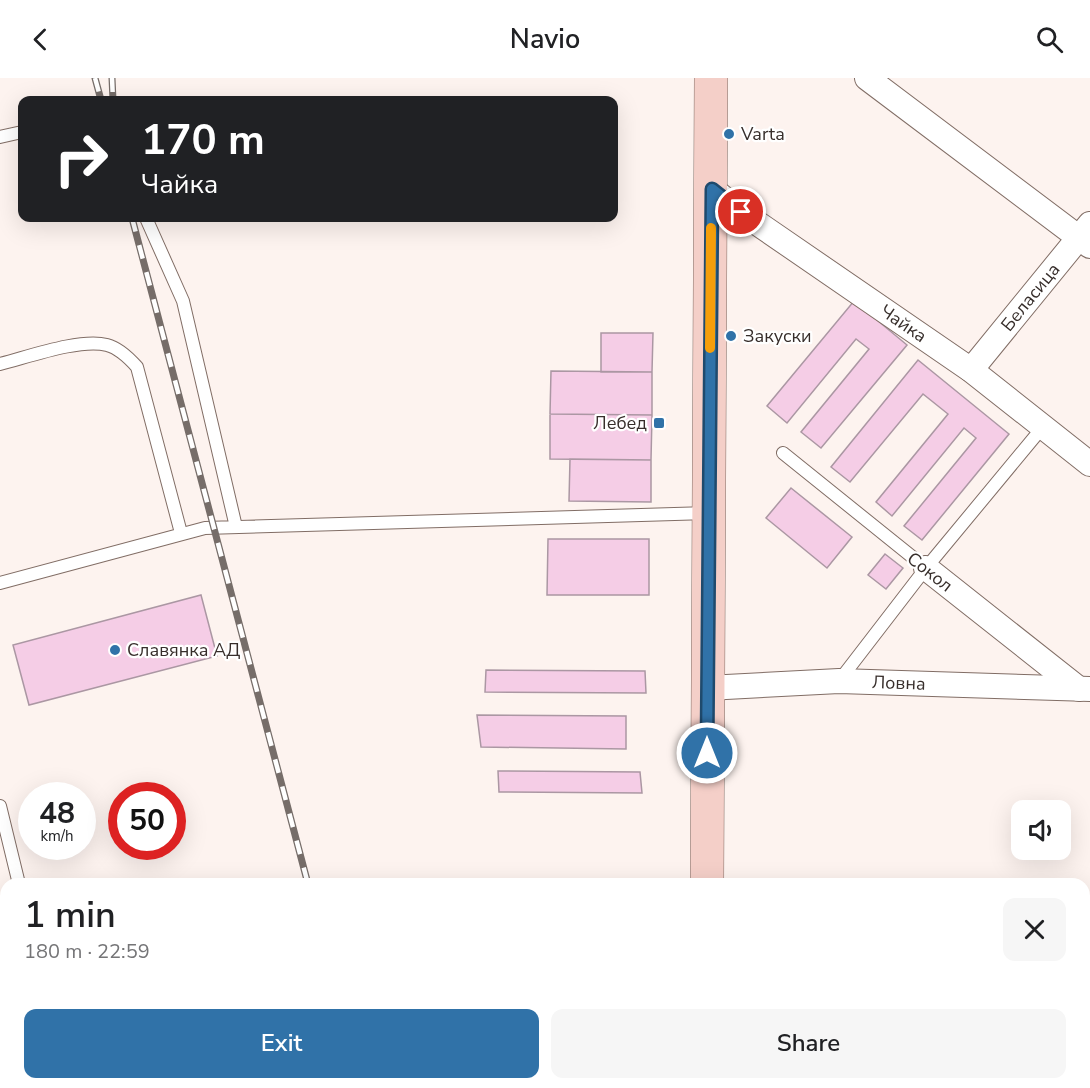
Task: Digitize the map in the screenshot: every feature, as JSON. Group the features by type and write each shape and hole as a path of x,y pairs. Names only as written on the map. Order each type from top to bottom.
{"main road":[{"path":"707,878 706,688 712,189 711,78"}],"street":[{"path":"867,78 1086,236"},
{"name":"Чайка","path":"712,189 741,212 971,370 1090,464"},
{"name":"Беласица","path":"971,370 1086,236"},
{"name":"Сокол","path":"926,568 1084,689"},
{"name":"Ловна","path":"706,688 839,681 1084,689"}],"lane":[{"path":"0,137 18,133"},
{"path":"148,222 183,301 236,527"},
{"path":"0,364 89,342 109,345 125,354 137,367 181,533"},
{"path":"839,681 926,568 1042,428"},
{"name":"Сокол","path":"783,453 926,568"},
{"path":"0,583 205,528 708,513"},
{"path":"0,806 18,878"}],"building":[{"path":"854,301 907,345 821,448 801,432 869,349 856,339 787,423 767,406"},
{"path":"601,333 653,333 652,372 601,372"},
{"path":"918,360 1009,434 922,540 904,526 976,438 964,428 892,516 876,502 948,414 923,394 850,482 831,467"},
{"path":"551,371 652,372 652,415 550,414"},
{"path":"550,414 652,415 651,460 550,459"},
{"path":"570,459 651,460 651,502 569,501"},
{"path":"791,488 852,537 827,568 766,518"},
{"path":"548,539 649,539 649,595 547,595"},
{"path":"885,554 903,568 886,589 868,575"},
{"name":"Славянка АД","path":"201,595 217,656 29,705 13,645"},
{"path":"486,670 645,671 646,693 485,692"},
{"path":"477,715 626,716 626,749 481,747"},
{"path":"498,771 640,772 642,793 499,792"}],"railway":[{"path":"95,78 100,96"},
{"path":"112,78 113,96"},
{"path":"133,222 306,878"}],"slow traffic":[{"path":"710,348 711,228"}],"place":[{"name":"Varta","path":"729,134"},
{"name":"Закуски","path":"731,336"},
{"name":"Лебед","path":"659,423"},
{"name":"Славянка АД","path":"115,650"}],"route":[{"path":"707,753 712,189 741,212"}]}
